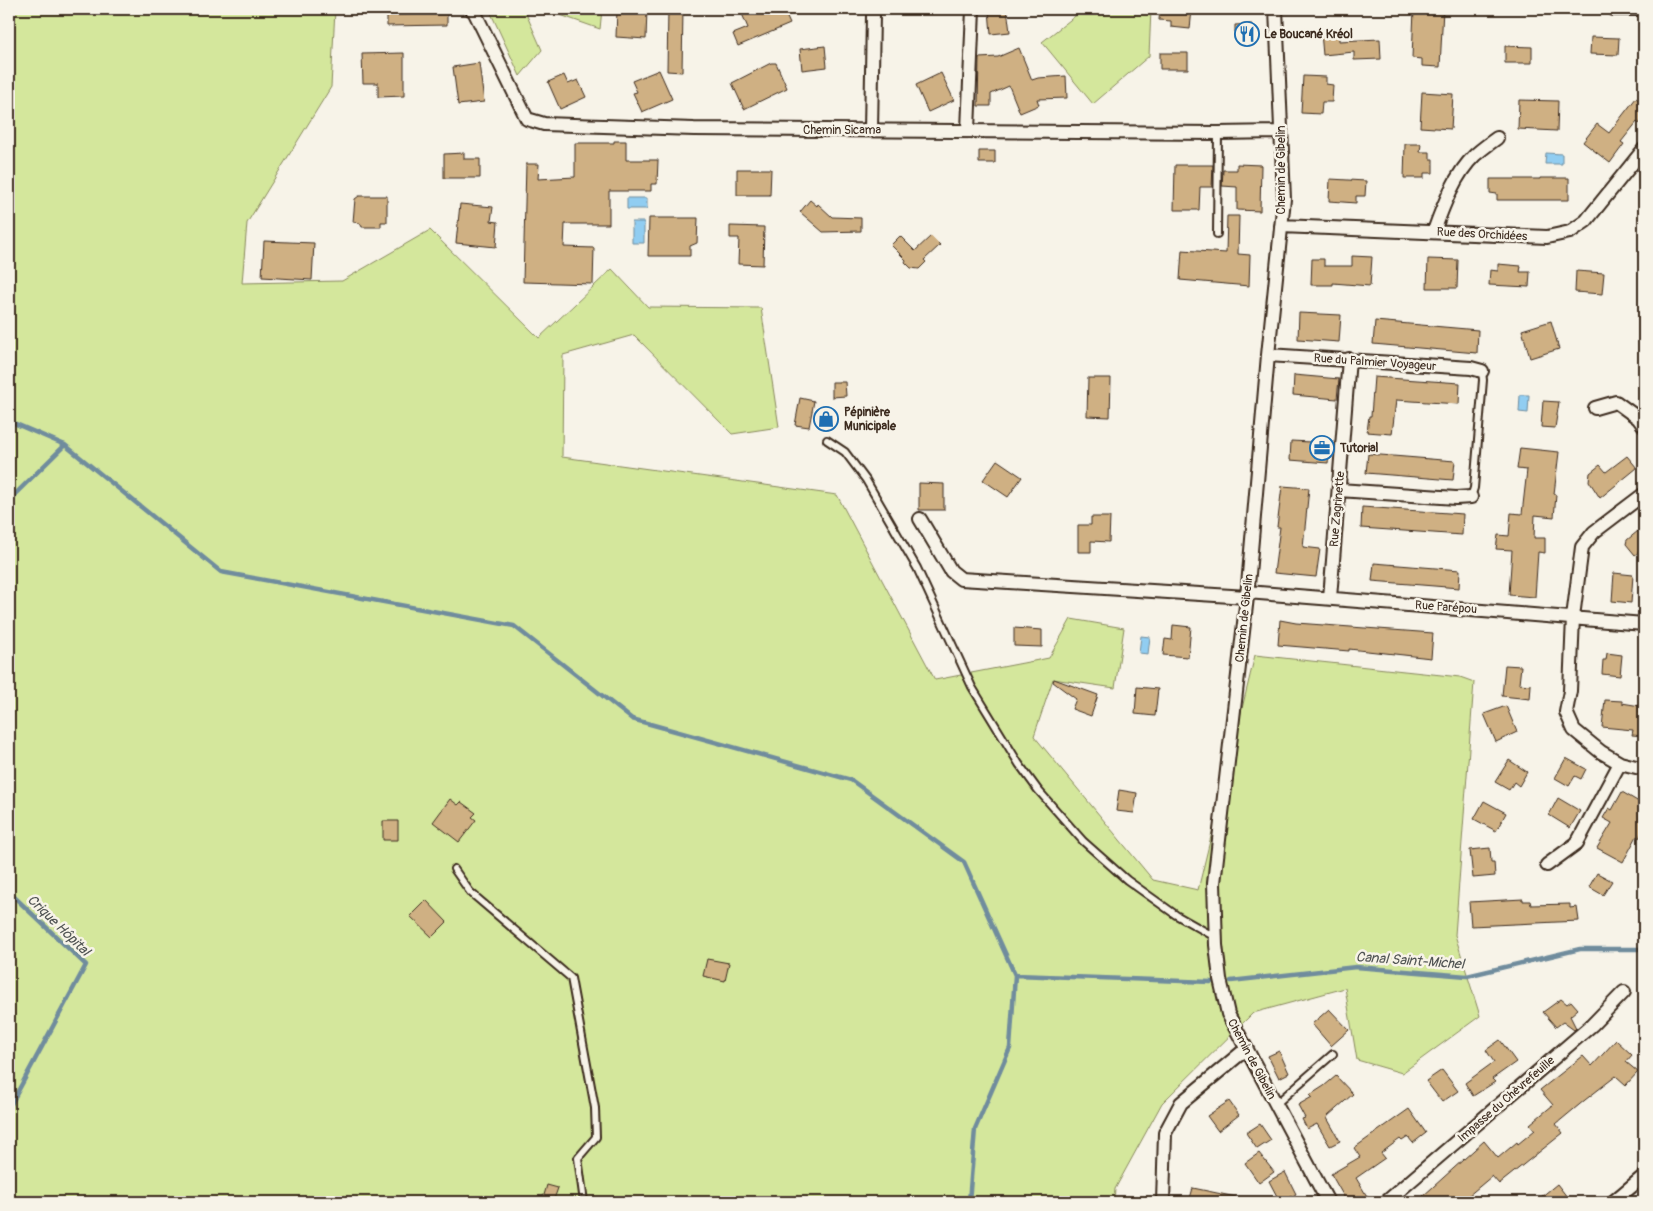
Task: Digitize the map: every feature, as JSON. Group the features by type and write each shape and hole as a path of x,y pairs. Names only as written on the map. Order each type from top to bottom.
{"street":[{"name":"Chemin Sicama","path":"470,9 474,12 527,118 544,124 694,129 1281,132"},
{"path":"968,130 973,9"},
{"name":"Chemin de Gibelin","path":"1276,9 1284,199 1247,594 1214,883 1215,937 1220,979 1228,1014 1328,1202"},
{"path":"1614,9 1644,9"},
{"path":"871,130 874,15"},
{"path":"1434,231 1443,204 1456,180 1474,156 1497,138"},
{"name":"Rue des Orchidées","path":"1281,226 1547,237 1570,232 1586,221 1642,156"},
{"name":"Rue du Palmier Voyageur","path":"1268,355 1349,359 1482,370"},
{"name":"Rue Zagrinette","path":"1330,598 1349,359"},
{"path":"1595,408 1616,402 1638,418 1644,426"},
{"path":"1339,490 1456,498 1471,497"},
{"path":"1644,494 1594,532 1582,547 1573,617 1570,691 1566,712 1574,730 1601,752 1620,762 1644,769"},
{"name":"Rue Parépou","path":"920,519 951,571 960,579 1330,598 1644,624"},
{"path":"1547,865 1577,843 1620,762"},
{"name":"Impasse du Chèvrefeuille","path":"1386,1202 1592,1025 1624,992"},
{"path":"1163,1202 1165,1133 1181,1103 1246,1049"},
{"path":"1613,1202 1644,1176"}],"lane":[{"path":"1217,234 1218,132"},
{"path":"1471,497 1475,478 1483,380 1482,370"},
{"path":"827,440 845,452 866,480 917,568 972,687 1019,764 1038,790 1083,840 1127,880 1170,911 1215,937"},
{"path":"454,869 470,892 571,978 596,1108 596,1138 578,1158 584,1202"},
{"path":"1276,1104 1333,1054"}],"green space":[{"path":"9,9 335,9 331,87 247,223 242,283 342,281 430,230 539,338 612,269 648,307 761,308 779,427 732,434 634,335 563,355 562,457 837,495 935,680 1049,658 1071,619 1124,628 1115,688 1053,679 1034,736 1153,880 1198,890 1255,655 1460,677 1474,682 1455,935 1480,1016 1402,1073 1357,1060 1345,988 1253,1013 1162,1103 1115,1189 1114,1202 9,1202"},
{"path":"489,9 524,9 542,50 520,76"},
{"path":"543,9 602,9 600,29"},
{"path":"1084,9 1151,9 1149,56 1093,104 1042,42"}],"water":[{"path":"1546,153 1562,154 1562,164 1545,164"},
{"path":"627,198 647,198 647,209 627,209"},
{"path":"632,222 644,222 644,243 632,243"},
{"path":"1520,395 1529,395 1528,413 1519,412"},
{"path":"1141,636 1150,637 1148,654 1139,653"}],"building":[{"path":"617,9 647,9 646,39 616,37"},
{"path":"668,9 683,9 682,72 667,71"},
{"path":"740,9 783,9 790,24 738,46 733,34 748,28"},
{"path":"1007,9 1010,32 991,34 989,10"},
{"path":"1160,9 1192,9 1190,29 1171,27 1171,21 1159,20"},
{"path":"1414,9 1443,9 1440,67 1422,66 1422,59 1412,58"},
{"path":"447,14 447,25 387,26 387,15"},
{"path":"1252,24 1253,38 1235,39 1235,25"},
{"path":"1339,32 1339,41 1380,39 1381,59 1354,60 1354,52 1323,55 1321,33"},
{"path":"1591,37 1619,38 1618,55 1590,54"},
{"path":"825,46 827,67 802,70 800,49"},
{"path":"1505,46 1532,47 1532,63 1505,63"},
{"path":"1019,48 1032,80 1066,76 1067,98 1037,99 1039,105 1020,113 1009,86 991,94 991,106 978,106 979,58 998,57"},
{"path":"404,53 404,96 378,97 378,83 363,83 362,54"},
{"path":"1160,53 1188,53 1188,69 1160,69"},
{"path":"479,63 484,102 458,105 453,67"},
{"path":"771,63 776,63 787,88 744,109 732,83"},
{"path":"659,70 672,99 642,112 633,93 637,92 632,81"},
{"path":"941,73 954,100 928,112 916,85"},
{"path":"564,75 568,84 578,80 586,97 560,109 548,82"},
{"path":"1303,76 1326,77 1326,84 1333,85 1332,102 1322,102 1321,114 1301,113"},
{"path":"1422,92 1453,94 1451,129 1420,127"},
{"path":"1636,98 1644,104 1644,117 1639,124 1637,122 1621,142 1624,144 1610,163 1583,142 1597,124 1609,133"},
{"path":"1519,100 1558,101 1557,131 1518,129"},
{"path":"614,141 626,141 626,160 658,160 657,184 651,184 651,191 609,191 609,224 565,224 564,247 594,248 593,284 523,282 526,164 539,164 538,179 575,177 575,143 614,143"},
{"path":"1405,144 1421,144 1420,152 1430,152 1430,159 1433,159 1433,173 1424,173 1424,178 1404,178"},
{"path":"979,151 995,151 995,163 979,163"},
{"path":"464,153 464,159 480,159 480,178 444,178 444,154"},
{"path":"1237,164 1261,165 1260,211 1237,210 1237,187 1222,186 1223,170 1237,170"},
{"path":"1175,165 1213,165 1212,187 1200,187 1199,210 1174,210"},
{"path":"737,169 771,169 770,195 737,195"},
{"path":"1569,178 1569,200 1497,200 1497,194 1490,193 1490,179"},
{"path":"1330,179 1366,181 1365,196 1356,196 1356,203 1329,201"},
{"path":"359,196 387,196 387,222 381,222 381,227 362,227 360,223 353,222 355,199"},
{"path":"810,200 817,206 818,204 832,217 861,218 861,231 823,232 800,212"},
{"path":"460,204 493,207 491,221 498,222 496,247 456,243"},
{"path":"1227,216 1239,216 1238,254 1250,255 1249,286 1180,280 1182,250 1226,253"},
{"path":"649,218 698,218 697,243 690,246 690,256 648,256"},
{"path":"730,226 764,227 763,265 738,264 739,238 730,238"},
{"path":"900,236 915,251 931,236 940,245 924,260 926,262 919,269 911,268 891,245"},
{"path":"264,241 314,243 312,280 262,277"},
{"path":"1352,256 1372,257 1370,286 1333,283 1333,285 1311,285 1312,259 1324,259 1324,266 1352,266"},
{"path":"1428,259 1458,260 1457,288 1427,288"},
{"path":"1498,264 1521,266 1520,272 1530,272 1529,287 1489,285 1490,270 1498,271"},
{"path":"1576,271 1604,273 1602,294 1575,292"},
{"path":"1299,313 1341,315 1339,342 1298,339"},
{"path":"1375,321 1478,330 1477,353 1373,344"},
{"path":"1551,321 1559,349 1530,358 1522,330"},
{"path":"1294,375 1339,379 1337,399 1293,395"},
{"path":"1374,377 1460,383 1459,404 1396,400 1392,434 1367,432 1369,416 1371,416"},
{"path":"1088,378 1111,378 1110,417 1087,416"},
{"path":"832,382 845,382 846,396 832,397"},
{"path":"800,398 814,401 809,427 795,425"},
{"path":"1543,401 1559,402 1555,428 1541,427"},
{"path":"1291,441 1330,443 1328,463 1290,460"},
{"path":"1520,448 1559,452 1554,494 1556,495 1554,517 1535,515 1534,538 1545,538 1545,553 1538,552 1535,597 1509,595 1512,550 1496,549 1498,535 1509,536 1511,513 1522,514 1527,470 1517,469"},
{"path":"1368,454 1455,461 1453,480 1366,473"},
{"path":"1627,456 1637,468 1600,498 1589,481 1590,473 1600,465 1606,472"},
{"path":"997,460 1022,477 1008,497 983,480"},
{"path":"919,483 944,484 944,510 919,510"},
{"path":"1282,486 1309,488 1303,547 1320,549 1316,577 1274,573 1280,527 1277,527"},
{"path":"1362,507 1463,514 1462,535 1361,528"},
{"path":"1091,517 1110,517 1109,542 1091,541 1091,552 1078,552 1078,525 1091,525"},
{"path":"1638,531 1644,539 1644,548 1635,555 1626,544 1627,540"},
{"path":"1374,563 1460,570 1459,588 1372,581"},
{"path":"1614,573 1633,575 1631,603 1612,601"},
{"path":"1280,620 1296,623 1433,633 1431,658 1349,649 1349,651 1278,645"},
{"path":"1173,625 1191,627 1188,657 1163,655 1165,639 1172,640"},
{"path":"1014,628 1042,630 1042,647 1014,646"},
{"path":"1607,653 1622,655 1620,676 1602,674 1603,660 1606,660"},
{"path":"1505,665 1521,666 1519,684 1531,685 1530,699 1502,696"},
{"path":"1054,679 1098,695 1091,716 1072,709 1076,699 1053,682"},
{"path":"1137,687 1158,689 1155,716 1135,714"},
{"path":"1605,700 1622,701 1622,703 1640,706 1639,713 1644,714 1644,736 1632,735 1633,730 1602,727"},
{"path":"1506,706 1517,732 1496,742 1484,714"},
{"path":"1566,758 1586,769 1581,779 1575,776 1569,786 1555,778"},
{"path":"1509,760 1527,772 1519,786 1514,782 1509,790 1495,782"},
{"path":"1119,790 1137,793 1134,813 1116,811"},
{"path":"1622,792 1644,805 1644,828 1639,838 1637,836 1623,862 1597,848 1612,823 1603,818 1609,808 1612,810"},
{"path":"1558,798 1580,811 1570,828 1549,815"},
{"path":"450,799 458,805 461,802 476,813 472,817 476,820 459,842 433,822"},
{"path":"1484,801 1506,813 1496,831 1474,819"},
{"path":"383,821 398,821 398,840 383,840"},
{"path":"1490,848 1495,876 1473,878 1470,850"},
{"path":"1597,873 1612,881 1603,895 1589,887"},
{"path":"1523,899 1523,901 1530,901 1531,905 1570,904 1570,908 1577,907 1579,921 1471,926 1469,902"},
{"path":"426,900 447,922 432,937 410,916"},
{"path":"707,959 729,963 725,981 703,976"},
{"path":"1561,999 1567,1004 1571,1001 1578,1009 1570,1016 1576,1028 1574,1030 1563,1022 1556,1027 1543,1012"},
{"path":"1329,1009 1349,1030 1331,1046 1312,1024"},
{"path":"1500,1040 1516,1062 1492,1079 1495,1082 1473,1096 1465,1083 1494,1062 1486,1050"},
{"path":"1616,1040 1632,1055 1626,1062 1638,1072 1626,1085 1616,1076 1585,1100 1556,1124 1563,1133 1499,1184 1492,1176 1461,1202 1429,1202 1423,1196 1484,1141 1498,1158 1517,1142 1518,1144 1535,1130 1530,1124 1553,1105 1540,1090 1583,1056 1592,1066"},
{"path":"1279,1051 1289,1073 1279,1078 1268,1056"},
{"path":"1442,1070 1458,1091 1442,1102 1426,1081"},
{"path":"1336,1076 1353,1094 1327,1118 1340,1141 1330,1146 1317,1124 1307,1129 1302,1119 1305,1118 1298,1105 1312,1097 1310,1095"},
{"path":"1229,1101 1239,1115 1218,1131 1207,1116"},
{"path":"1409,1109 1426,1133 1413,1143 1408,1137 1402,1141 1400,1139 1381,1153 1385,1158 1356,1178 1368,1198 1361,1202 1347,1202 1331,1174 1360,1157 1354,1148"},
{"path":"1260,1124 1271,1140 1257,1149 1246,1133"},
{"path":"1259,1153 1274,1172 1259,1183 1245,1163"},
{"path":"1285,1172 1296,1194 1280,1202 1269,1181"},
{"path":"1557,1184 1571,1202 1535,1202"},
{"path":"547,1185 558,1188 553,1202 542,1202"},
{"path":"1193,1188 1236,1197 1235,1202 1189,1202"}],"waterway":[{"name":"Crique Hôpital","path":"9,421 65,445 9,500"},
{"path":"65,445 221,572 514,626 632,719 851,780 964,862 1015,975 1010,1048 975,1129 969,1202"},
{"name":"Crique Hôpital","path":"9,892 86,965 9,1108"},
{"name":"Canal Saint-Michel","path":"1231,981 1356,967 1467,976 1580,949 1644,949"},
{"name":"Canal Saint-Michel","path":"1015,975 1211,982"}],"place":[{"name":"Le Boucané Kréol","path":"1247,34"},
{"name":"Pépinière Municipale","path":"826,419"},
{"name":"Tutorial","path":"1322,448"}]}
